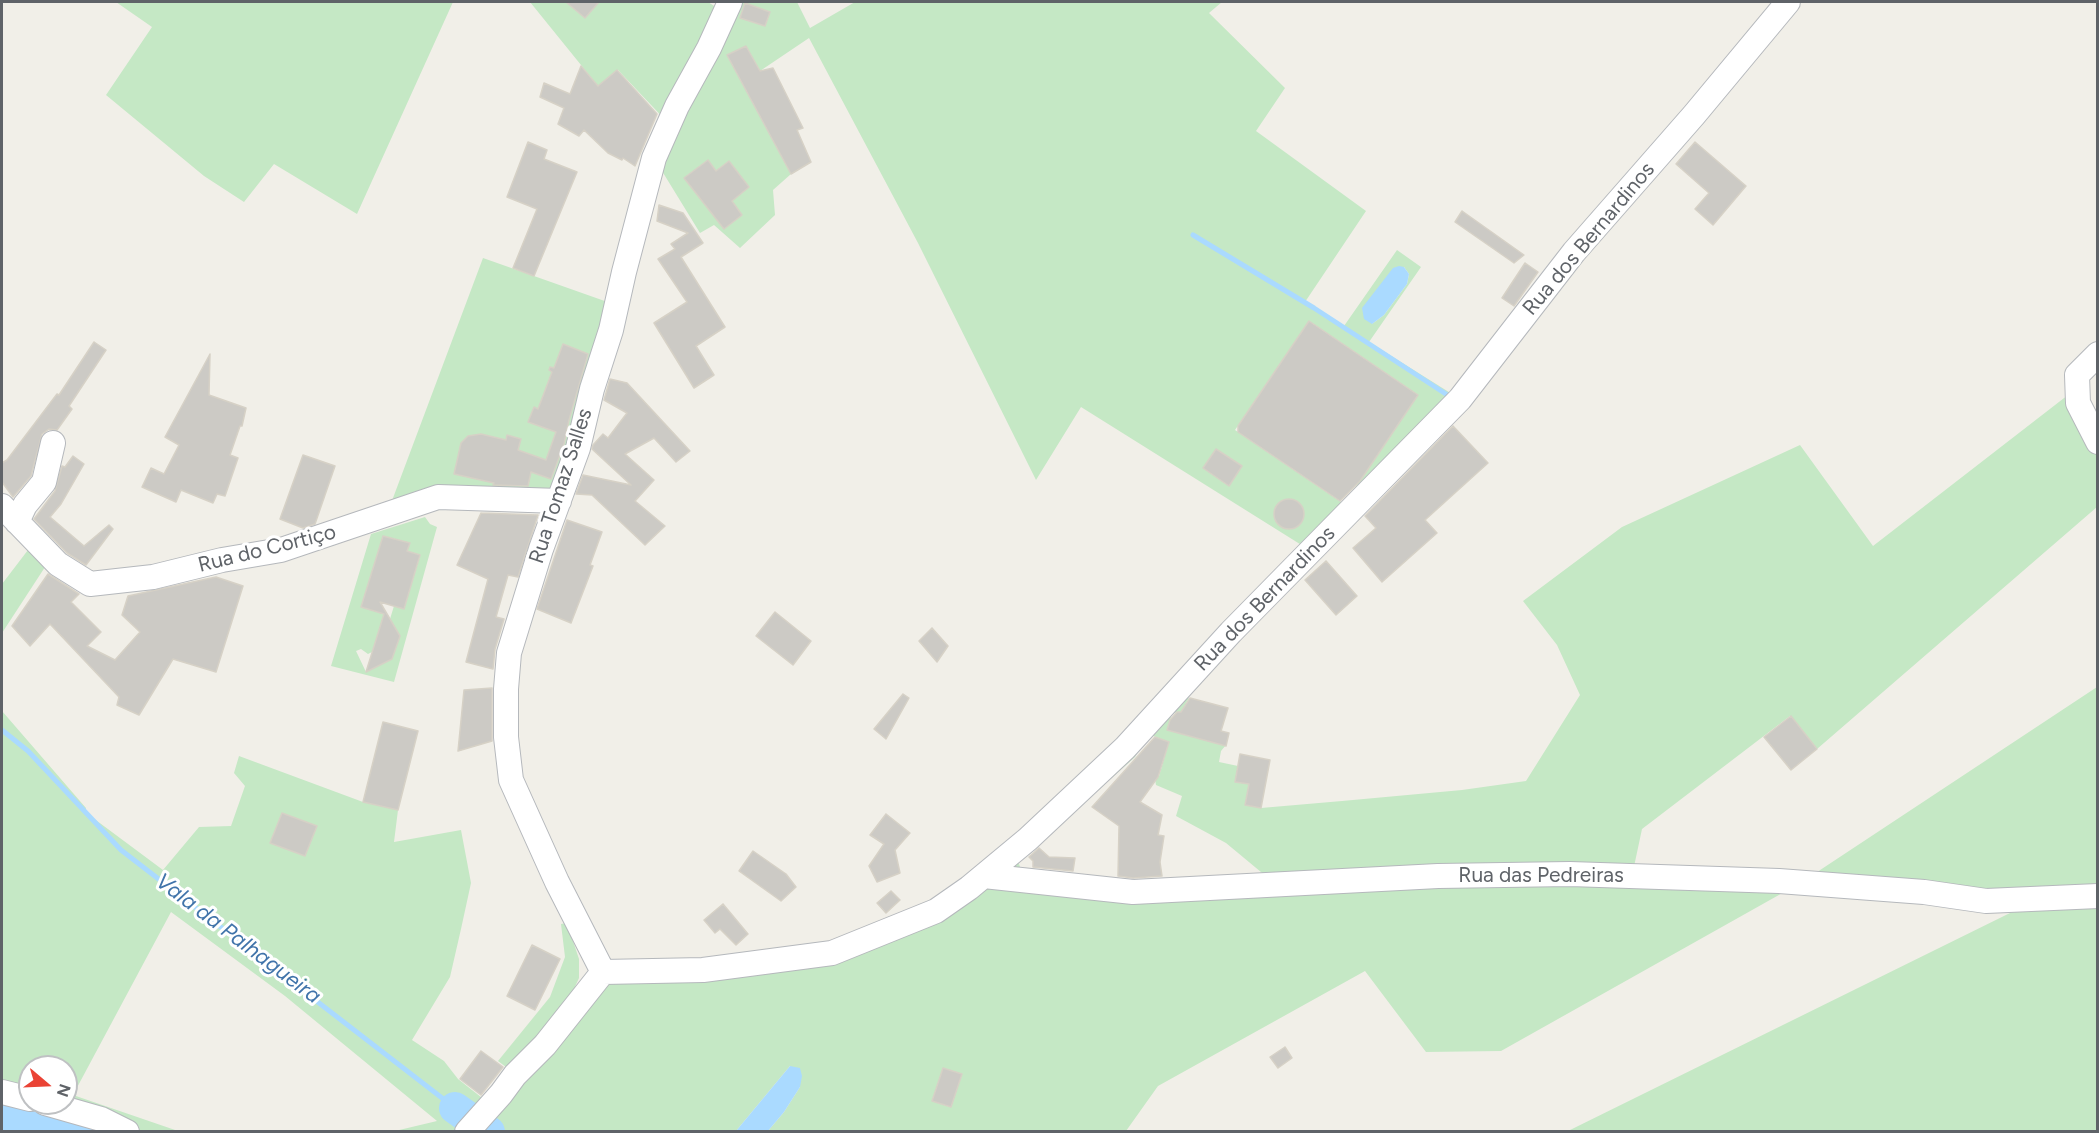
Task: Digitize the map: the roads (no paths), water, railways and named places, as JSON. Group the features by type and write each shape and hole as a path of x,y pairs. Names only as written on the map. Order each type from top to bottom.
{"street":[{"name":"Rua Tomaz Salles","path":"603,972 557,882 511,780 506,737 509,653 541,549 578,448 592,388 611,330 654,158 677,106 709,48 730,2"},
{"name":"Rua dos Bernardinos","path":"603,972 703,970 832,953 936,911 984,876 1028,839 1125,748 1231,632 1460,399 1574,252 1694,115 1788,2"},
{"path":"2097,354 2077,375 2077,382 2078,403 2097,442"},
{"path":"9,514 25,504 44,482 53,443"},
{"name":"Rua do Cortiço","path":"9,514 58,564 90,584 153,577 281,550 438,497 559,501"},
{"name":"Rua das Pedreiras","path":"984,876 1133,892 1438,876 1570,874 1779,880 1924,892 1986,901 2097,896"},
{"path":"467,1131 515,1075 545,1045 603,972"},
{"path":"2,1092 18,1096"},
{"path":"78,1112 101,1119 127,1131"}],"water":[{"path":"1404,267 1409,274 1407,284 1384,315 1372,324 1364,319 1362,308 1393,268"},
{"path":"790,1066 800,1068 802,1076 800,1087 784,1112 768,1131 736,1131"}],"waterway":[{"path":"1193,235 1314,308 1452,398"},
{"name":"Vala da Palhagueira","path":"2,730 28,751 121,850 455,1108"},
{"name":"Vala da Palhagueira","path":"455,1108 489,1132"},
{"path":"2,1115 84,1132"}]}
